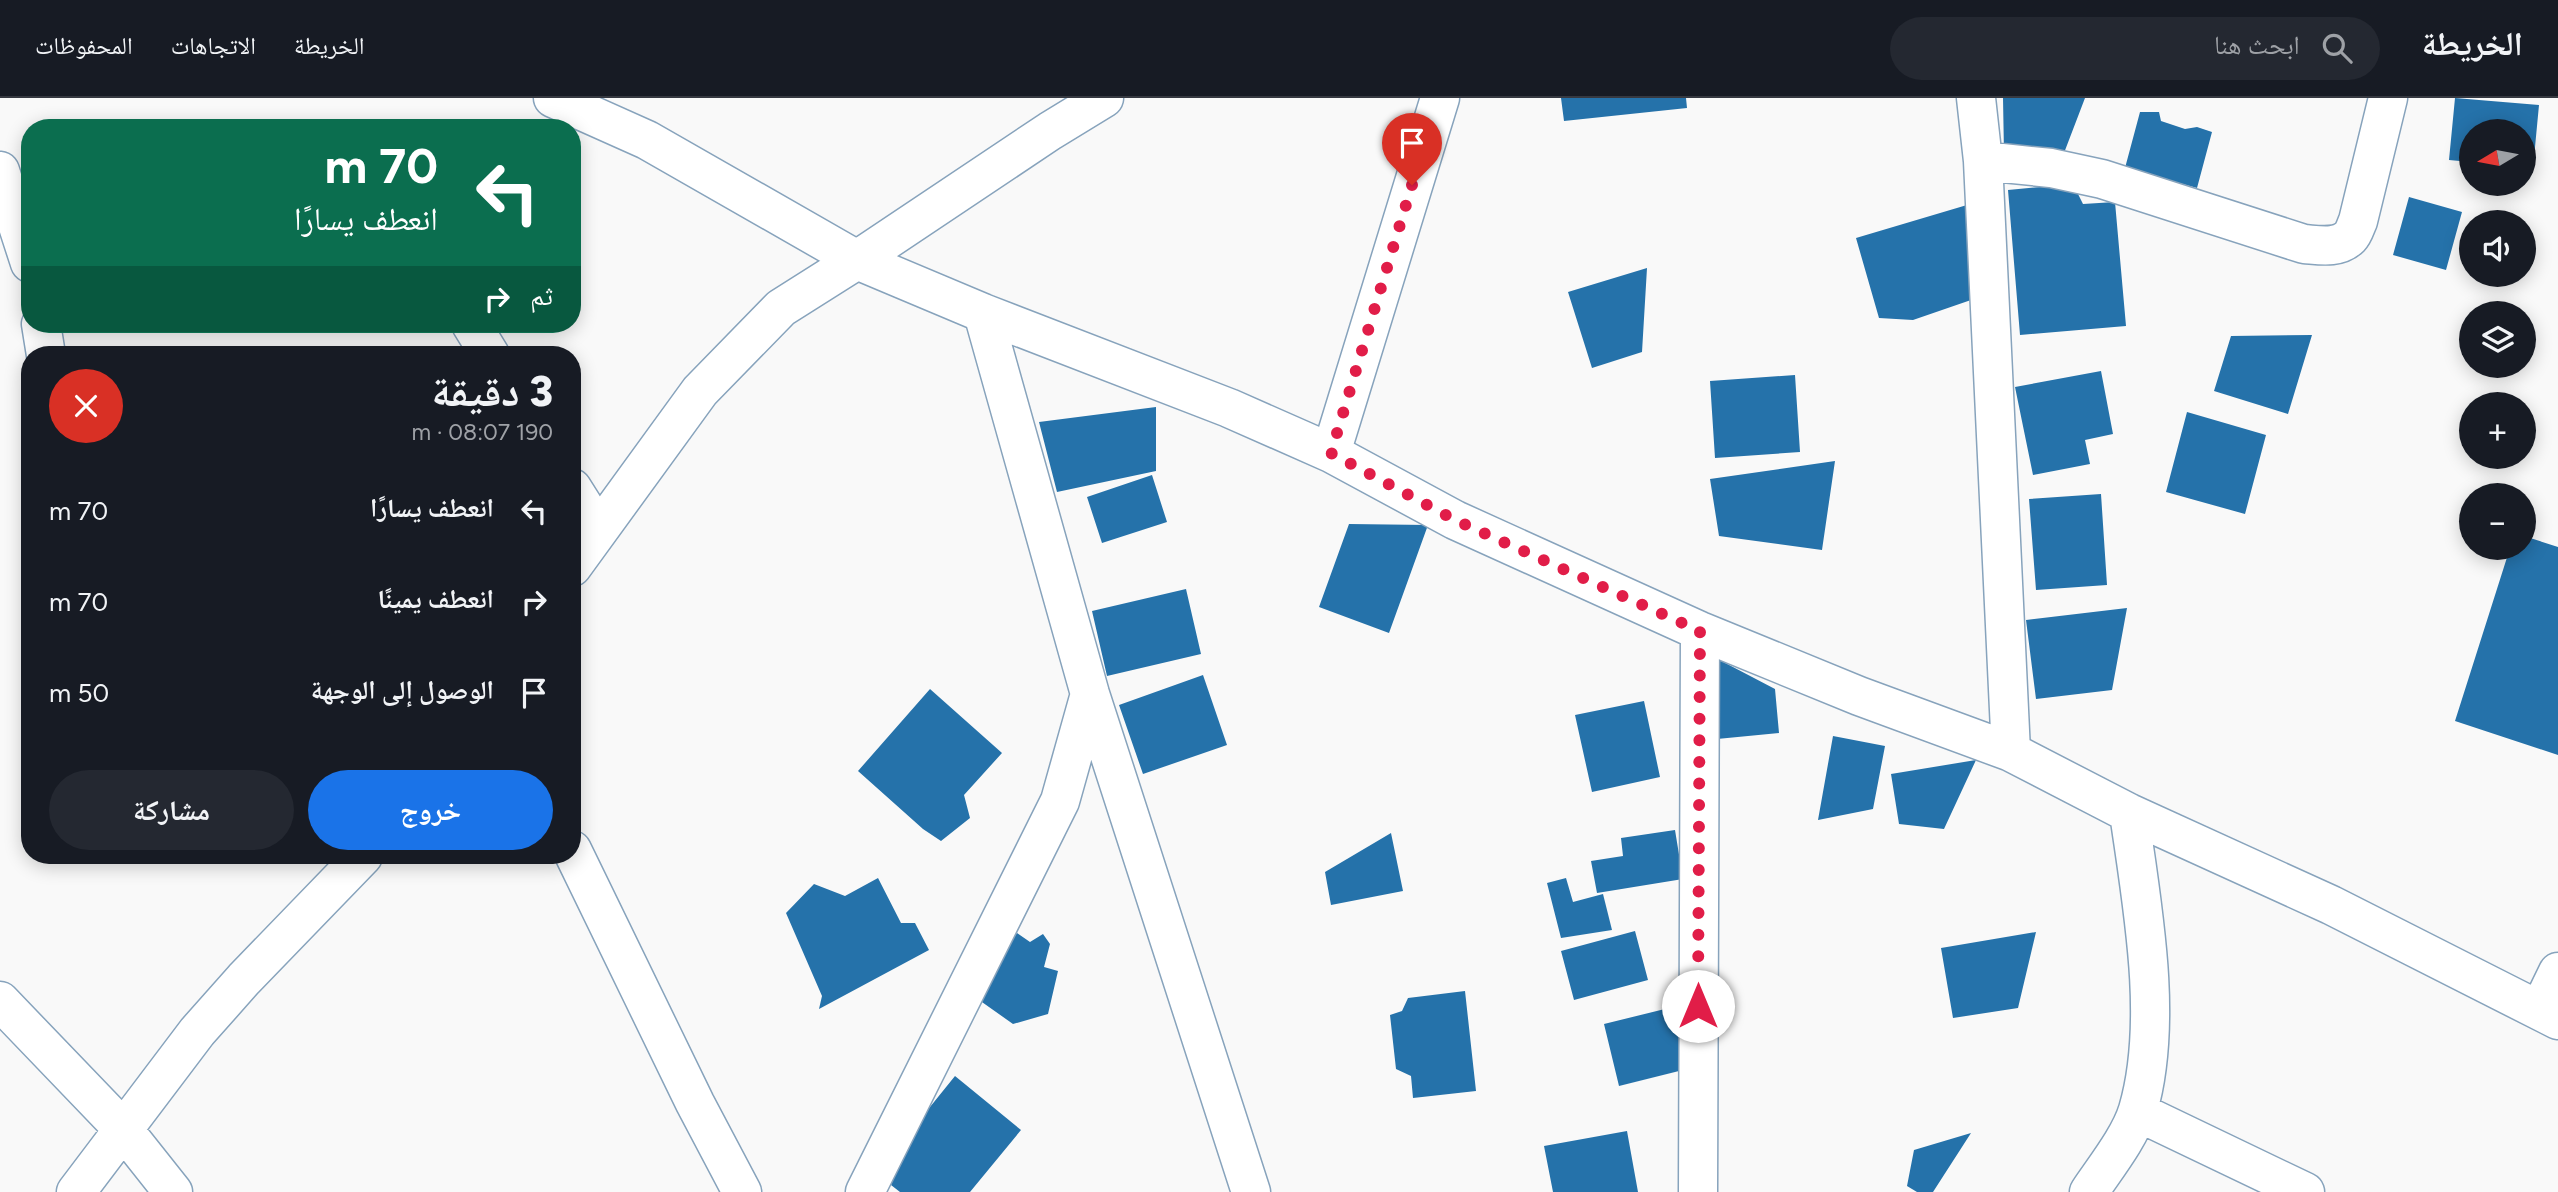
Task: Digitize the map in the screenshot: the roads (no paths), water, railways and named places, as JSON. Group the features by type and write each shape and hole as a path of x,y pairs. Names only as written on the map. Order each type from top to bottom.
{"street":[{"path":"553,98 647,140 857,260 983,313 1229,408 1331,453 1455,520 1700,631 1859,696 2011,752 2129,813 2331,905 2549,1014 2558,972"},
{"path":"581,554 700,391 781,308 1104,98"},
{"path":"1331,453 1440,98"},
{"path":"1976,98 1983,161 2011,752"},
{"path":"1983,161 2051,168 2102,178 2304,244 2325,246 2350,237 2358,220 2388,98"},
{"path":"0,171 21,235"},
{"path":"983,313 1090,694 1251,1192"},
{"path":"581,502 598,529"},
{"path":"1698,1192 1700,631"},
{"path":"865,1192 1060,801 1090,694"},
{"path":"2090,1192 2138,1112 2148,1058 2148,968 2129,813"},
{"path":"76,1192 197,1032 236,987 355,864"},
{"path":"579,864 695,1103 742,1192"},
{"path":"0,1001 122,1129 173,1192"},
{"path":"2138,1112 2305,1192"}]}
